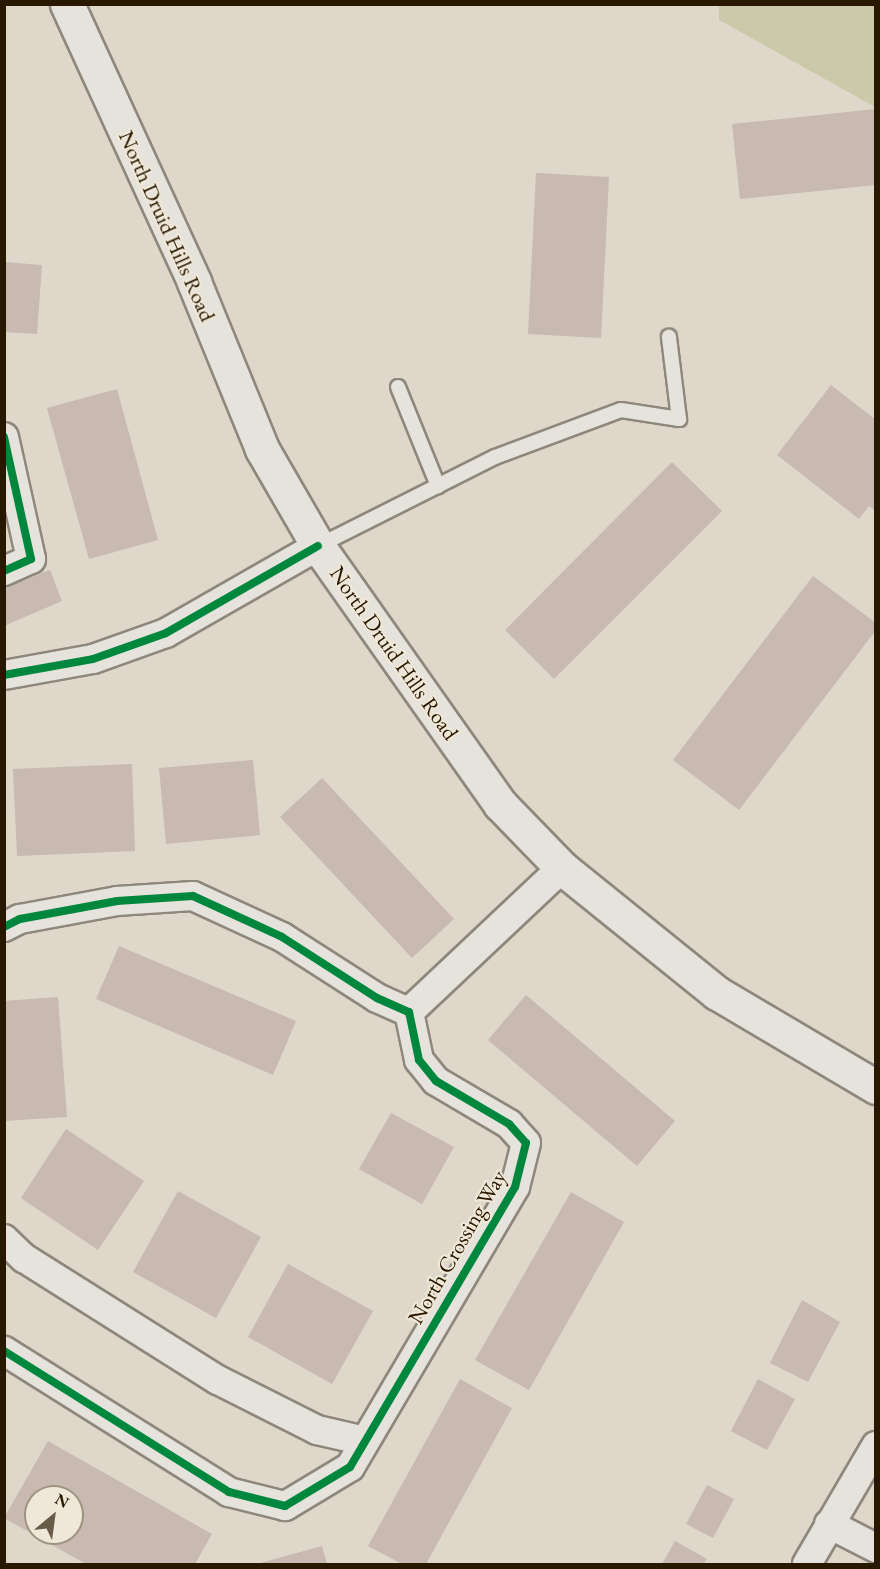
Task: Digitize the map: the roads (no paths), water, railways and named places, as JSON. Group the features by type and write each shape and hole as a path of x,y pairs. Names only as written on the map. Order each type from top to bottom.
{"main road":[{"name":"North Druid Hills Road","path":"67,4 194,282 262,449 318,546 500,804 562,868 717,993 876,1087"}],"street":[{"path":"4,437 31,559 4,571"},
{"path":"4,675 93,659 166,633 318,546"},
{"path":"4,927 20,919 117,901 193,896 282,937 377,998 409,1012 562,868"},
{"name":"North Crossing Way","path":"4,1351 230,1492 285,1506 350,1467 515,1187 526,1143 509,1124 436,1081 419,1060 409,1012"},
{"path":"4,1239 24,1258 218,1380 317,1430 365,1441"},
{"path":"807,1564 876,1446"},
{"path":"829,1524 876,1548"}],"lane":[{"path":"318,546 495,456 621,410 679,419 669,337"},
{"path":"398,387 438,486"}]}
